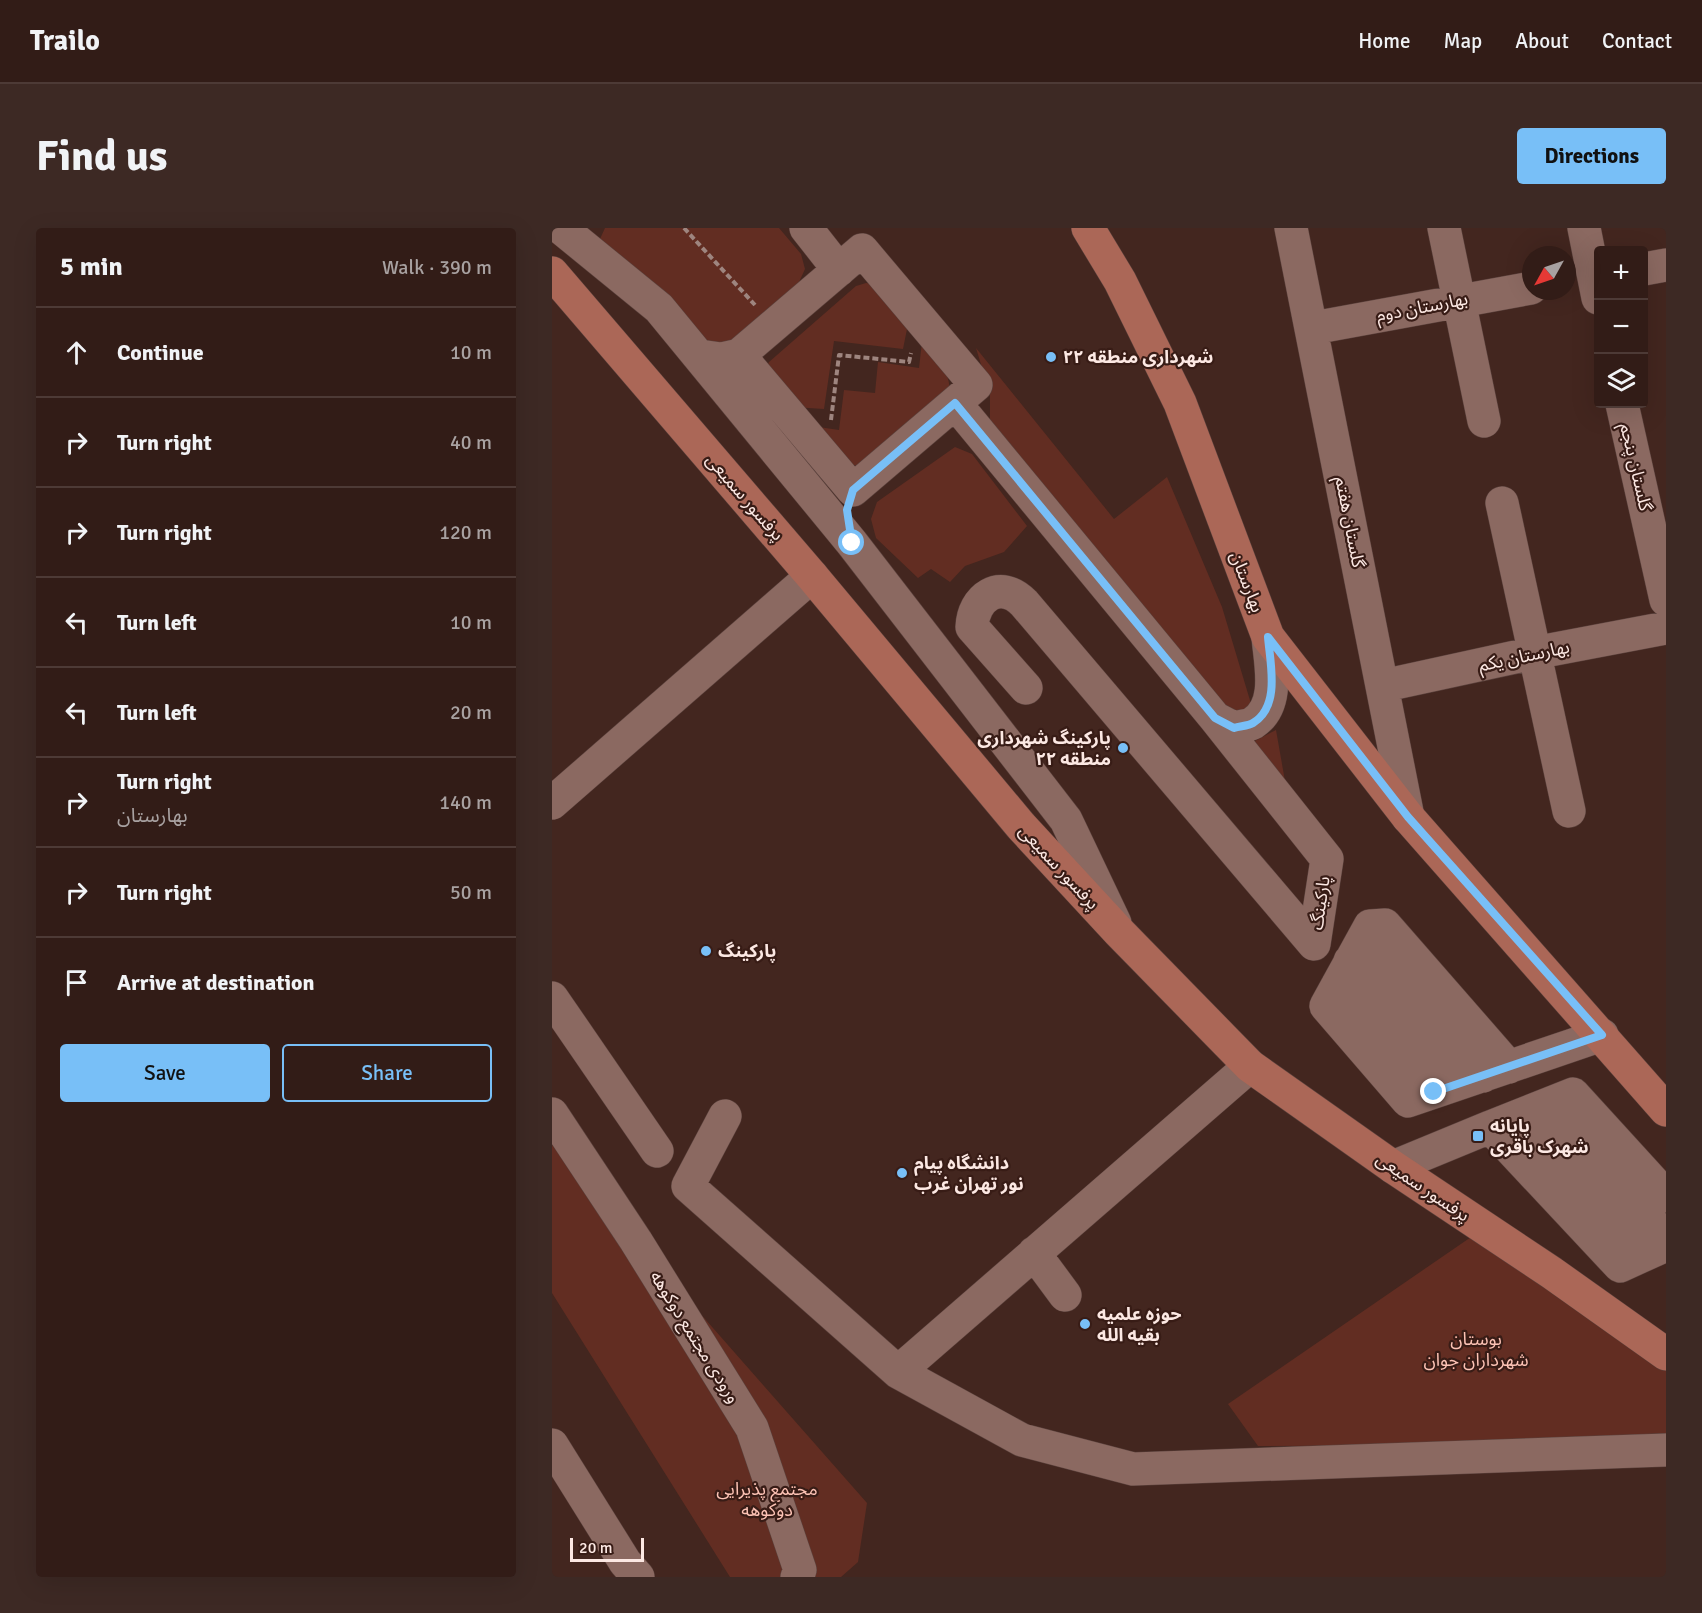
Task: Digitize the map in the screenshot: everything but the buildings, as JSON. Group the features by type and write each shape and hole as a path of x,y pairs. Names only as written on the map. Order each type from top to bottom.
{"main road":[{"name":"بهارستان","path":"1088,228 1120,281 1180,403 1268,637 1408,817 1666,1110"},
{"name":"پرفسور سمیعی","path":"552,273 812,576 1021,825 1119,932 1250,1066 1666,1354"}],"street":[{"path":"561,228 659,308 852,543 1066,820 1119,932"},
{"path":"806,228 839,270"},
{"name":"گلستان هفتم","path":"1291,228 1408,817"},
{"path":"1444,228 1484,421"},
{"path":"1584,228 1589,283"},
{"path":"700,356 722,359 739,355 862,250 976,385 853,490 847,510 852,543"},
{"path":"1648,268 1666,265"},
{"name":"بهارستان دوم","path":"1312,328 1522,289"},
{"path":"739,355 853,490"},
{"path":"955,403 1215,718 1234,728 1253,722 1268,705 1272,683 1268,637"},
{"name":"گلستان پنجم","path":"1623,408 1666,600"},
{"path":"1502,503 1569,811"},
{"path":"552,804 812,576"},
{"name":"پارکینگ","path":"1026,688 972,627 972,614 978,603 992,594 1003,591 1016,595 1024,603 1314,944 1327,859 1215,718"},
{"name":"بهارستان یکم","path":"1382,687 1534,652 1666,628"},
{"path":"1471,1080 1385,925 1370,926 1326,1006 1408,1101 1471,1080 1602,1035"},
{"path":"1350,961 1471,1080"},
{"path":"552,998 657,1151"},
{"path":"898,1372 1250,1066"},
{"path":"1393,1167 1573,1094 1666,1196"},
{"name":"ورودی مجتمع دوکوهه","path":"552,1114 636,1241 752,1428 800,1570 797,1577"},
{"path":"725,1116 688,1186 898,1372 1022,1440 1133,1469 1666,1450"},
{"path":"1517,1116 1660,1245 1620,1266 1517,1116"},
{"path":"1034,1253 1065,1295"},
{"path":"552,1445 625,1562 638,1577"}],"path":[{"path":"684,228 774,326"},
{"path":"798,427 805,421 831,421 839,355 909,362 914,332 925,323"}],"green space":[{"path":"605,228 779,228 801,254 805,269 795,291 738,342 715,349 600,239"},
{"path":"866,283 875,284 908,324 903,349 834,341 824,409 793,407 765,369 769,362 856,286"},
{"path":"922,342 946,373 950,388 949,396 858,465 848,466 812,426 839,430 844,390 875,393 878,362 919,368"},
{"path":"976,348 1114,519 1167,477 1222,607 1252,707 1245,715 1224,713 990,424 990,394"},
{"path":"955,447 972,454 1027,526 1004,552 965,566 950,582 931,569 918,578 876,538 871,519 877,502"},
{"path":"1276,730 1288,798 1245,746"},
{"name":"مجتمع پذیرایی دوکوهه","path":"552,1145 867,1503 858,1562 841,1577 730,1577 552,1293"},
{"name":"بوستان شهرداران جوان","path":"1474,1235 1666,1352 1666,1433 1487,1445 1258,1446 1228,1404"}],"place":[{"name":"شهرداری منطقه ۲۲","path":"1051,357"},
{"name":"پارکینگ شهرداری منطقه ۲۲","path":"1123,748"},
{"name":"پارکینگ","path":"706,951"},
{"name":"پایانه شهرک باقری","path":"1478,1136"},
{"name":"دانشگاه پیام نور تهران غرب","path":"902,1173"},
{"name":"حوزه علمیه بقیه الله","path":"1085,1324"}],"route":[{"path":"852,543 847,510 853,490 955,403 1215,718 1234,728 1253,722 1268,705 1272,683 1268,637 1408,817 1602,1035 1434,1092"}]}
